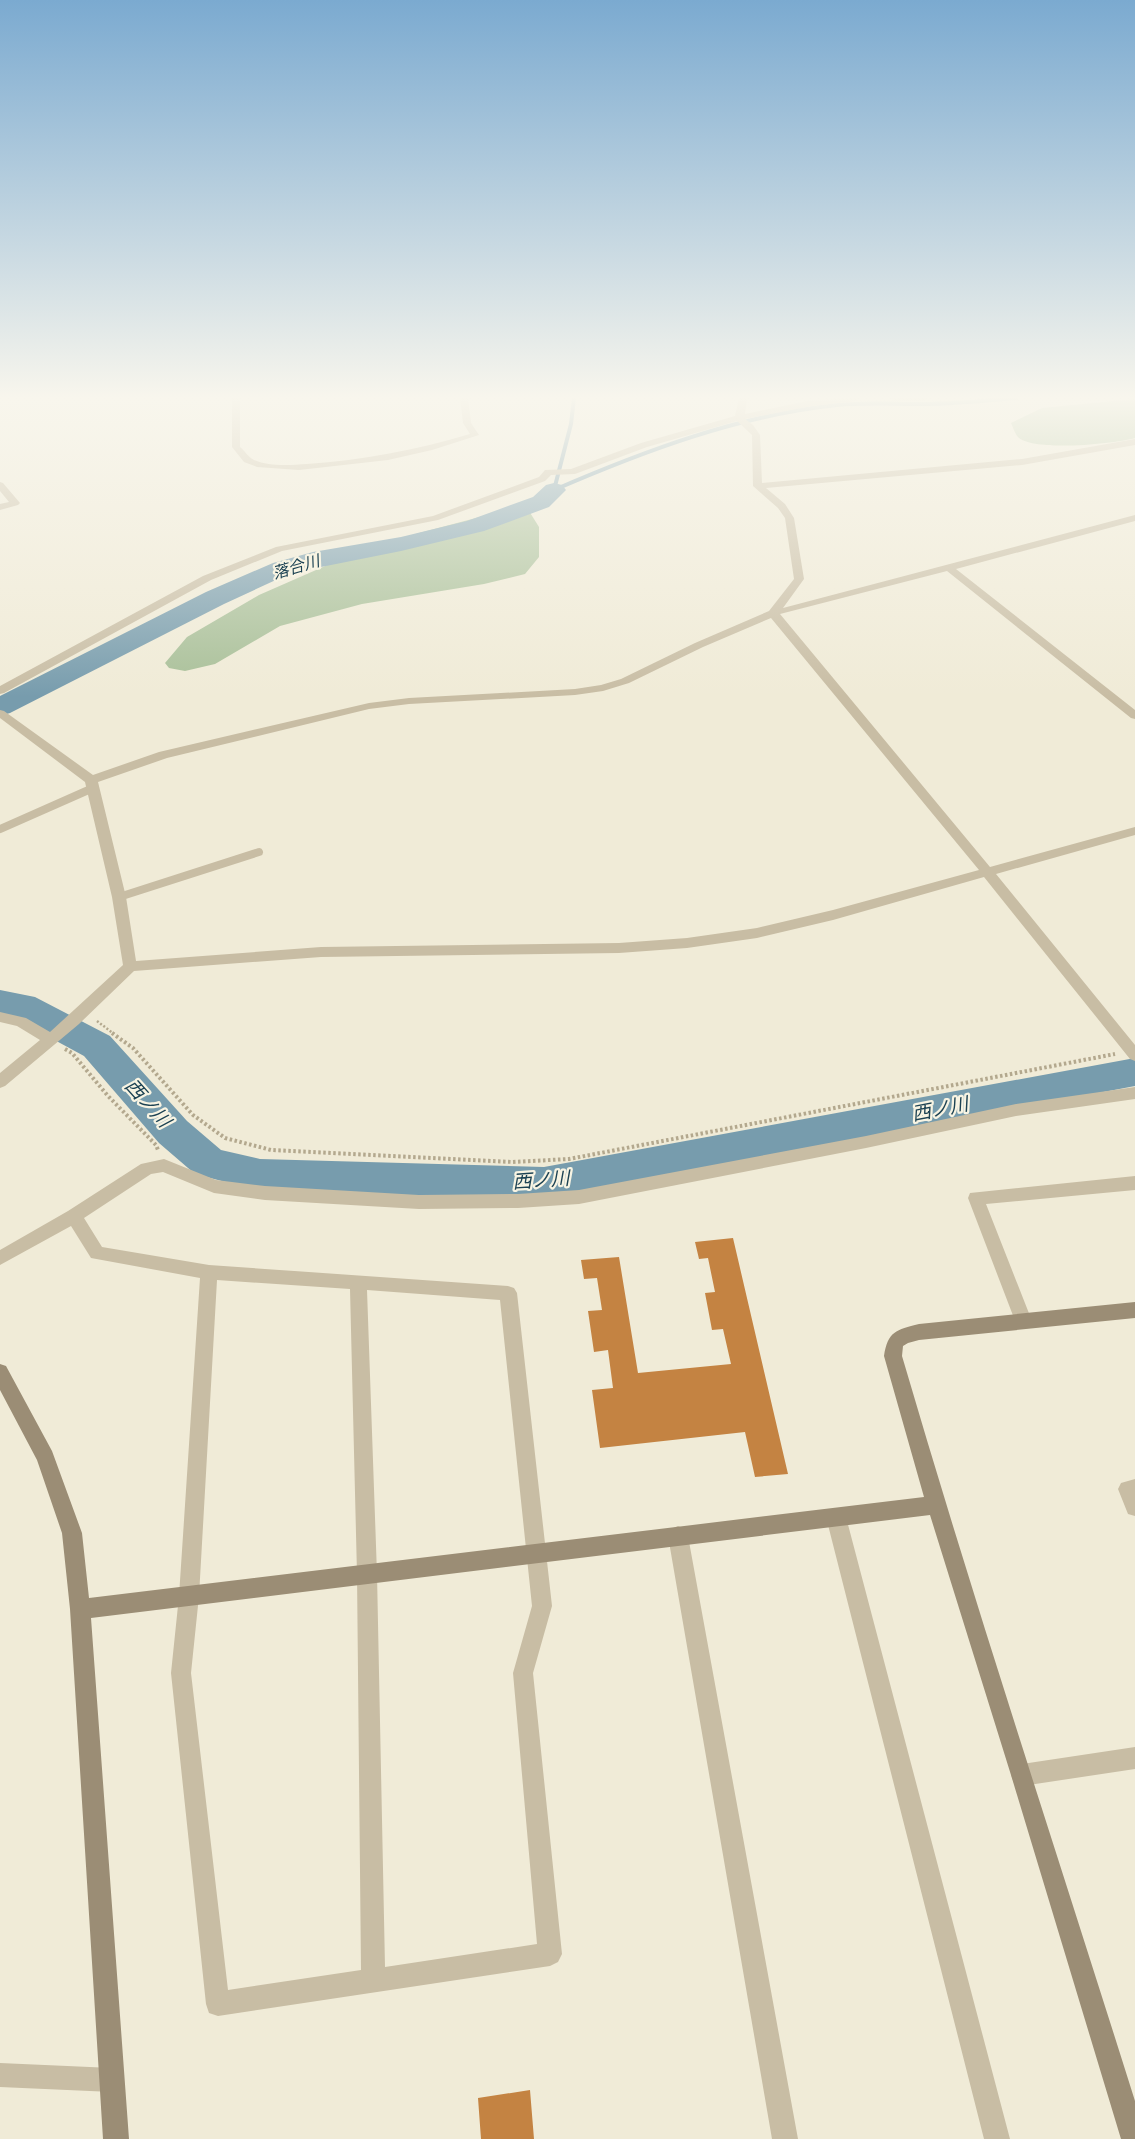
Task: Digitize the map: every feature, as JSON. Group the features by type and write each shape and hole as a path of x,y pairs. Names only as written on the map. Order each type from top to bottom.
{"street":[{"path":"0,507 15,503 11,498"},
{"path":"0,691 207,578 243,563 279,549 435,518 494,498"},
{"path":"771,498 788,513 799,579 772,613"},
{"path":"92,784 163,755 369,706 409,701 575,692 603,688 625,681 699,645 772,613 950,568 1135,518"},
{"path":"950,568 1135,716"},
{"path":"772,613 988,873 1133,1053"},
{"path":"3,715 92,784 119,896 130,966"},
{"path":"0,1082 79,1015 130,966 322,952 619,948 688,943 757,933 988,873 1135,831"},
{"path":"0,1017 21,1022 55,1036"},
{"path":"0,1258 74,1216 147,1169 164,1165 214,1186 264,1193 419,1202 544,1199 598,1193 866,1142 1016,1110 1135,1093"},
{"path":"1022,1321 976,1198 1135,1183"},
{"path":"74,1216 97,1253 208,1272 508,1293 542,1606 523,1673 550,1954 218,2004 181,1673 189,1596 208,1272"},
{"path":"358,1281 367,1574 373,1981"},
{"path":"1134,2139 1022,1775 936,1505 893,1356 895,1342 903,1336 919,1332 1135,1310"},
{"path":"0,1372 45,1457 72,1533 80,1609 116,2139"},
{"path":"1135,1488 1128,1488 1135,1507"},
{"path":"80,1609 936,1505"},
{"path":"836,1518 997,2139"},
{"path":"678,1536 785,2139"},
{"path":"1022,1775 1135,1758"},
{"path":"0,2075 112,2080"}],"lane":[{"path":"0,828 92,784"},
{"path":"119,896 259,852"}],"path":[{"path":"79,1015 132,1048 193,1116 225,1138 271,1150 513,1162 569,1159 1133,1053"},
{"path":"55,1036 108,1096 156,1145 164,1165"}],"green space":[{"path":"529,511 539,527 539,557 525,574 484,584 362,604 280,626 215,664 185,671 169,668 165,663 187,637 259,595 348,556 419,533 491,514"}],"building":[{"path":"733,1238 788,1474 755,1477 745,1432 600,1448 592,1390 613,1388 608,1350 594,1352 588,1311 602,1310 597,1278 584,1279 581,1260 619,1257 638,1373 731,1364 723,1329 712,1330 705,1293 715,1292 708,1258 699,1259 695,1242"},
{"path":"530,2090 534,2139 481,2139 478,2098"}],"waterway":[{"name":"落合川","path":"0,707 215,598 282,568 313,560 401,544 475,526 541,502 546,498"},
{"name":"西ノ川","path":"0,1003 22,1006 97,1046 173,1132 209,1163 260,1175 544,1183 1135,1072"}]}
